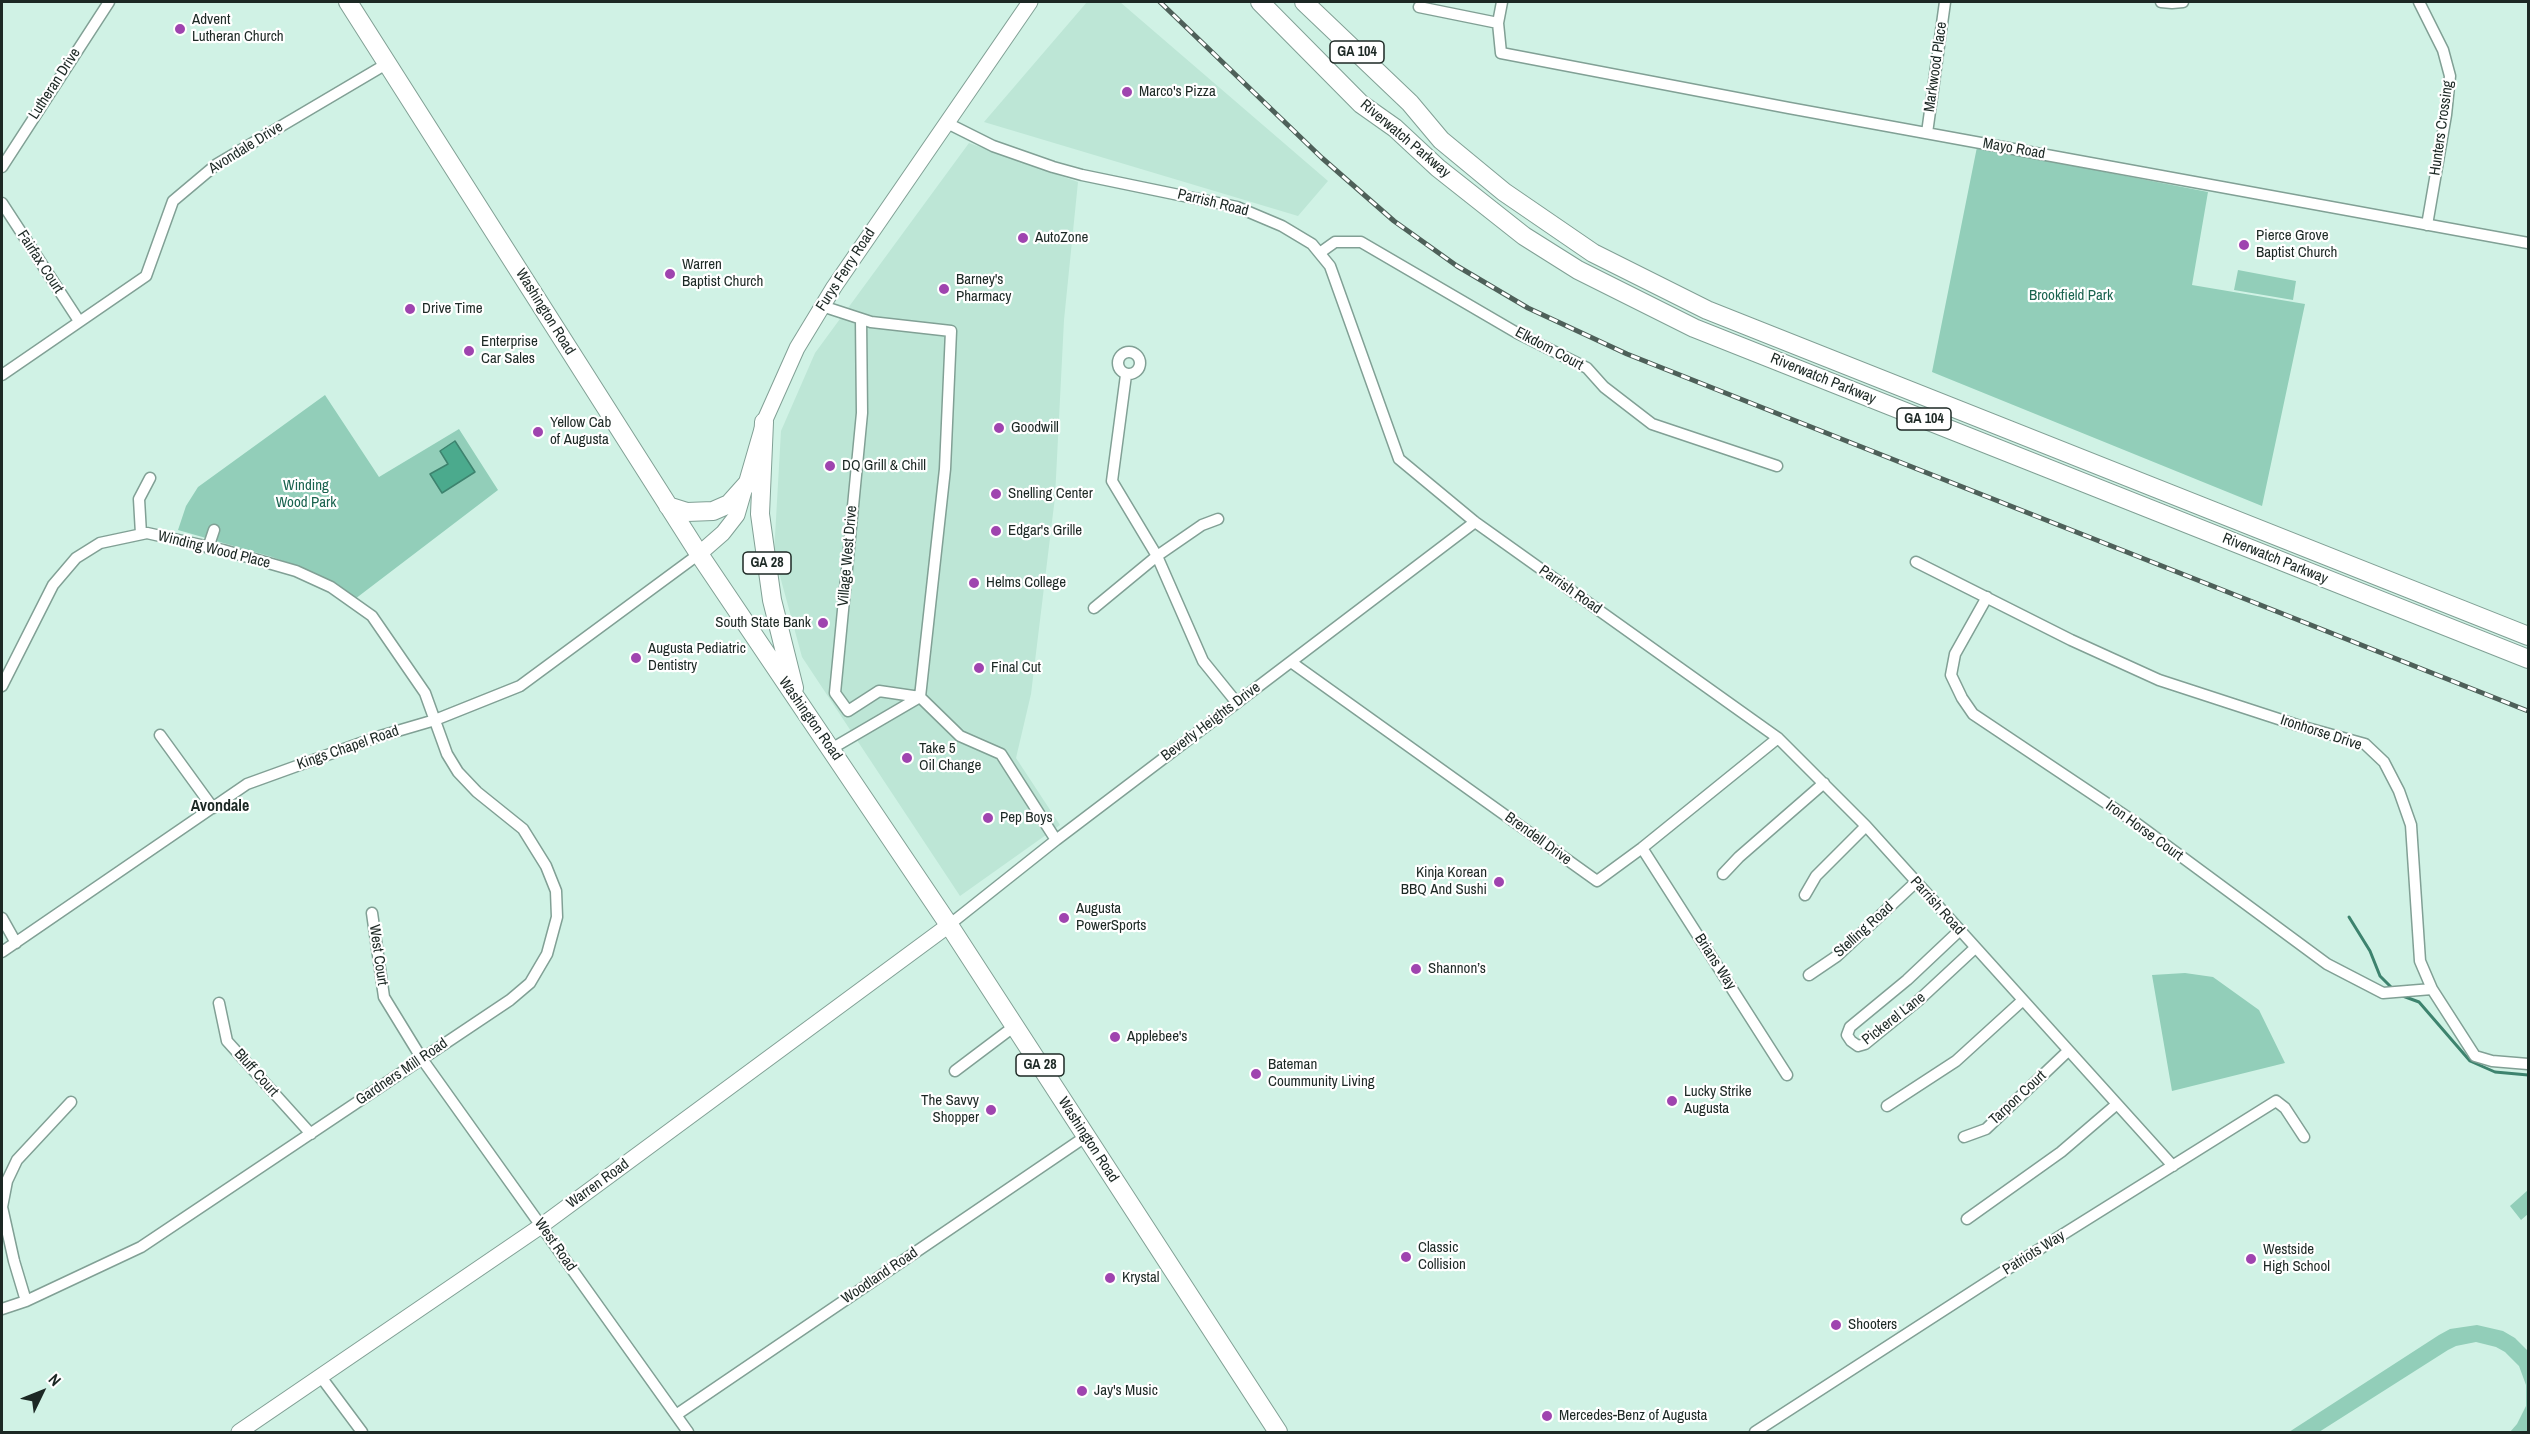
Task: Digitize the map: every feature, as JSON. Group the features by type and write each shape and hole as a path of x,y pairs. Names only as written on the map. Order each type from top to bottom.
{"main road":[{"name":"Washington Road","path":"348,2 699,554 1016,1025 1085,1137 1278,1432"},
{"name":"Riverwatch Parkway","path":"1260,2 1361,104 1395,128 1438,168 1524,236 1578,270 1694,328 2529,659"},
{"name":"Riverwatch Parkway","path":"1304,2 1410,103 1449,147 1504,192 1593,253 1707,310 2529,636"},
{"name":"GA 28","path":"764,422 760,514 772,600 797,701"},
{"path":"668,506 687,512 713,511 729,504 746,485"}],"street":[{"name":"Lutheran Drive","path":"2,167 109,2"},
{"name":"Furys Ferry Road","path":"699,554 723,533 737,515 764,422 794,352 822,306 1030,2"},
{"path":"1419,7 1498,23 1502,2"},
{"name":"Markwood Place","path":"1927,133 1945,2"},
{"path":"2161,2 2183,2"},
{"name":"Hunters Crossing","path":"2419,2 2442,50 2450,76 2446,115 2427,225"},
{"name":"Mayo Road","path":"1498,23 1501,53 2529,243"},
{"name":"Avondale Drive","path":"2,375 146,276 173,201 208,171 388,63"},
{"name":"Parrish Road","path":"947,123 993,146 1053,167 1237,207 1282,226 1312,244 1321,252 1330,266 1399,459 1475,522 1778,738 1866,826 2174,1166"},
{"name":"Fairfax Court","path":"2,203 79,321"},
{"name":"Elkdom Court","path":"1321,252 1335,242 1361,242 1517,333 1587,368 1604,387 1652,424 1778,466"},
{"path":"822,306 861,319 951,331 945,469 920,697"},
{"name":"Village West Drive","path":"861,319 862,413 835,693 848,711 879,691 920,697"},
{"path":"1126,375 1112,481 1157,556 1203,661 1237,703"},
{"path":"141,534 139,499 150,478"},
{"path":"1094,608 1157,556 1202,525 1218,519"},
{"name":"Beverly Heights Drive","path":"950,925 1056,840 1475,522"},
{"path":"208,548 214,530"},
{"name":"Winding Wood Place","path":"2,686 53,585 76,558 100,543 147,533 296,571 331,587 372,616 425,693 435,720"},
{"name":"Kings Chapel Road","path":"2,952 247,784 376,737 435,720 520,686 699,554"},
{"name":"Ironhorse Drive","path":"1916,562 2071,640 2159,680 2300,726 2365,744 2384,762 2399,791 2411,825 2420,961 2432,989 2475,1056 2492,1061 2529,1064"},
{"name":"Iron Horse Court","path":"1987,597 1955,654 1952,675 1973,714 2136,823 2327,964 2383,993 2432,989"},
{"name":"Brendell Drive","path":"1291,662 1597,881 1642,848 1778,738"},
{"path":"831,749 920,697"},
{"path":"920,697 960,736 1001,754 1056,840"},
{"name":"Gardners Mill Road","path":"2,1309 26,1301 141,1247 510,1000 530,983 547,954 557,917 555,891 546,866 523,829 477,792 458,772 447,754 435,720"},
{"path":"160,735 213,808"},
{"path":"1723,874 1739,857 1824,783"},
{"path":"1805,895 1816,876 1866,826"},
{"name":"Brians Way","path":"1642,848 1787,1075"},
{"name":"Stelling Road","path":"1809,975 1845,949 1916,882"},
{"name":"West Court","path":"372,913 384,997 422,1059"},
{"path":"2,918 16,943"},
{"name":"Warren Road","path":"239,1432 542,1226 950,925"},
{"name":"Pickerel Lane","path":"1959,930 1907,980 1850,1027 1847,1035 1851,1041 1858,1046 1865,1044 1919,1000 1975,948"},
{"path":"1887,1106 1956,1061 2023,1000"},
{"name":"Bluff Court","path":"219,1003 227,1041 311,1134"},
{"path":"955,1071 1016,1025"},
{"name":"Tarpon Court","path":"1964,1137 1986,1129 2068,1051"},
{"name":"West Road","path":"422,1059 688,1432"},
{"name":"Patriots Way","path":"1755,1432 2276,1101 2285,1108 2304,1137"},
{"path":"26,1301 2,1207 7,1181 17,1160 71,1102"},
{"path":"1966,1220 2061,1152 2116,1104"},
{"name":"Woodland Road","path":"676,1415 1085,1137"},
{"path":"321,1377 362,1432"}],"shaded area":[{"path":"1087,2 1120,2 1328,181 1298,216 984,122"},
{"path":"969,143 1078,182 1064,320 1055,497 1031,694 1016,758 1060,825 960,896 802,657 774,554 781,431 815,353"},
{"path":"455,441 475,472 442,493 430,474 448,464 440,451"}],"green space":[{"name":"Brookfield Park","path":"1977,147 2208,192 2192,285 2305,304 2262,506 1932,372"},
{"path":"2238,270 2296,281 2293,300 2234,290"},
{"name":"Winding Wood Park","path":"325,395 379,477 459,429 498,490 355,599 308,570 272,557 178,530 186,506 198,487"},
{"path":"2185,973 2213,977 2259,1010 2285,1063 2172,1091 2152,975"},
{"path":"2528,1190 2528,1214 2521,1220 2510,1206"},
{"path":"2477,1325 2503,1331 2515,1338 2528,1351 2528,1432 2510,1432 2526,1406 2526,1385 2519,1366 2505,1352 2476,1342 2448,1350 2319,1432 2289,1432 2439,1335 2450,1329"}],"waterway":[{"path":"2349,917 2370,951 2380,976 2393,989"},
{"path":"2400,995 2419,1002 2470,1061 2495,1072 2528,1075"}],"railway":[{"path":"1160,2 1322,158 1394,221 1457,266 1528,308 1627,354 2528,711"}],"place":[{"name":"Advent Lutheran Church","path":"180,29"},
{"name":"Marco's Pizza","path":"1127,92"},
{"name":"AutoZone","path":"1023,238"},
{"name":"Pierce Grove Baptist Church","path":"2244,245"},
{"name":"Warren Baptist Church","path":"670,274"},
{"name":"Barney's Pharmacy","path":"944,289"},
{"name":"Drive Time","path":"410,309"},
{"name":"Enterprise Car Sales","path":"469,351"},
{"name":"Goodwill","path":"999,428"},
{"name":"Yellow Cab of Augusta","path":"538,432"},
{"name":"DQ Grill & Chill","path":"830,466"},
{"name":"Snelling Center","path":"996,494"},
{"name":"Edgar's Grille","path":"996,531"},
{"name":"Helms College","path":"974,583"},
{"name":"South State Bank","path":"823,623"},
{"name":"Augusta Pediatric Dentistry","path":"636,658"},
{"name":"Final Cut","path":"979,668"},
{"name":"Take 5 Oil Change","path":"907,758"},
{"name":"Pep Boys","path":"988,818"},
{"name":"Kinja Korean BBQ And Sushi","path":"1499,882"},
{"name":"Augusta PowerSports","path":"1064,918"},
{"name":"Shannon’s","path":"1416,969"},
{"name":"Applebee's","path":"1115,1037"},
{"name":"Bateman Coummunity Living","path":"1256,1074"},
{"name":"Lucky Strike Augusta","path":"1672,1101"},
{"name":"The Savvy Shopper","path":"991,1110"},
{"name":"Classic Collision","path":"1406,1257"},
{"name":"Westside High School","path":"2251,1259"},
{"name":"Krystal","path":"1110,1278"},
{"name":"Shooters","path":"1836,1325"},
{"name":"Jay's Music","path":"1082,1391"},
{"name":"Mercedes-Benz of Augusta","path":"1547,1416"}],"district":[{"name":"Avondale","path":"220,807"}]}
